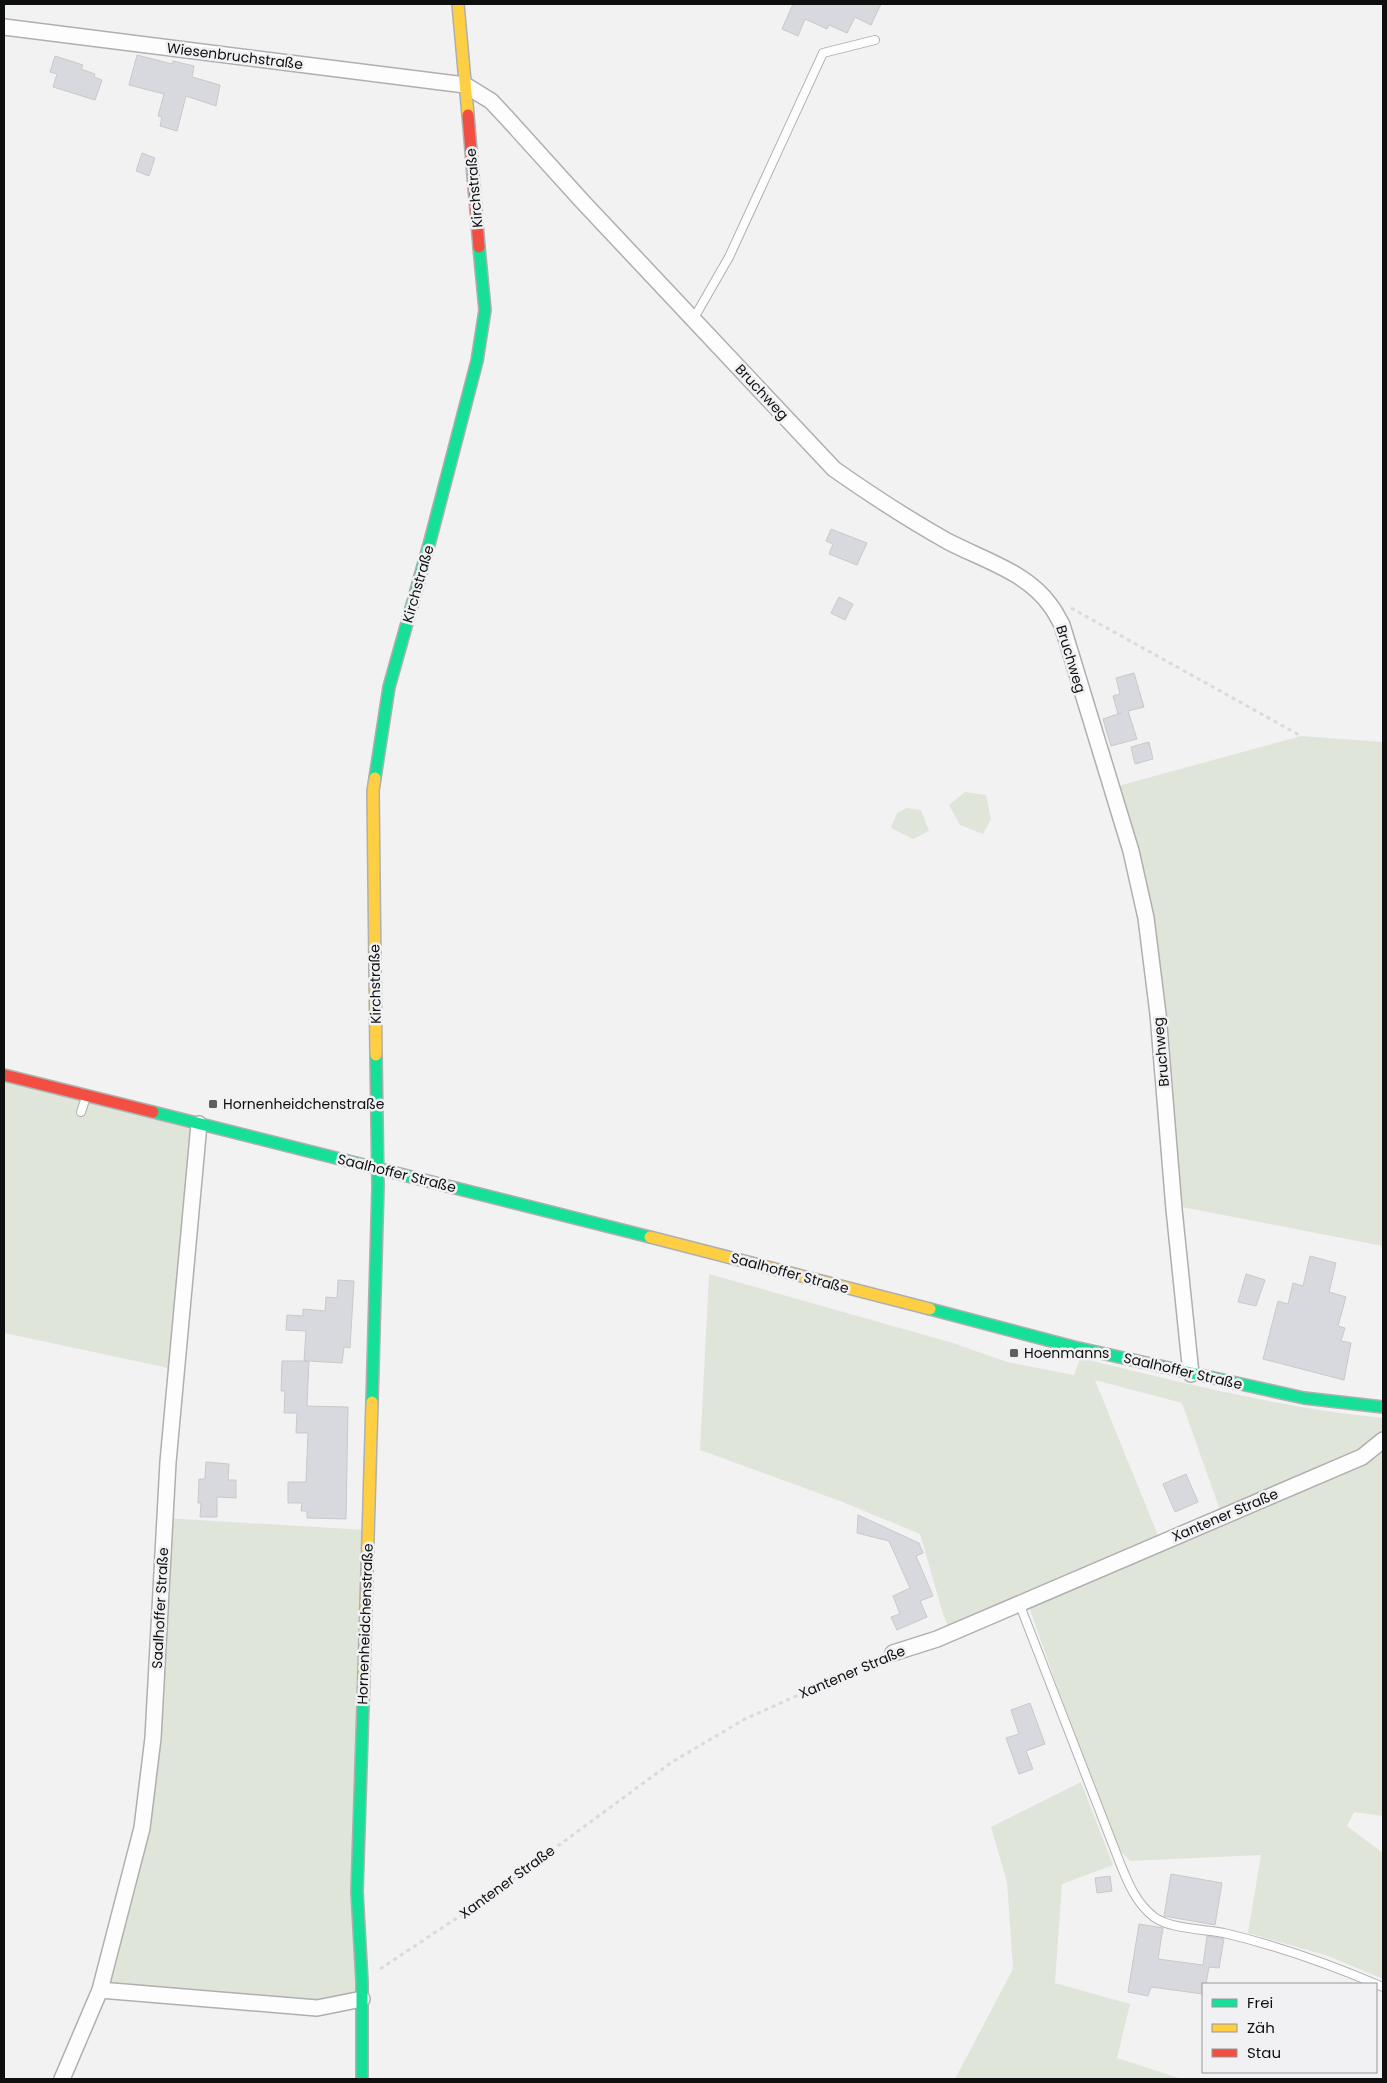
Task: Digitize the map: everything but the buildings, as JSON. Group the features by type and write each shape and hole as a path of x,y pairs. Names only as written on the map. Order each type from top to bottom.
{"street":[{"name":"Kirchstraße","path":"377,1168 373,790 390,687 475,370 485,310 458,4"},
{"name":"Wiesenbruchstraße","path":"4,27 465,85"},
{"name":"Bruchweg","path":"465,85 478,92 501,112 588,208 694,318 834,469 879,500 948,541 1006,570 1033,586 1050,604 1062,625 1131,850 1146,918 1158,1014 1174,1209 1191,1374"},
{"name":"Saalhoffer Straße","path":"4,1075 752,1263 1020,1333 1191,1374 1304,1398 1383,1408"},
{"name":"Saalhoffer Straße","path":"62,2079 100,1990 142,1828 153,1738 168,1462 199,1124"},
{"name":"Hornenheidchenstraße","path":"362,2079 362,1982 357,1892 377,1168"},
{"name":"Xantener Straße","path":"893,1653 937,1639 1362,1457 1383,1440"},
{"path":"100,1990 317,2008 362,1999"}],"lane":[{"path":"694,318 729,258 823,53 875,40"},
{"path":"81,1112 87,1096"},
{"path":"1019,1603 1120,1863 1131,1890 1142,1906 1156,1918 1171,1924 1225,1933 1324,1962 1374,1983"}],"path":[{"path":"1067,605 1301,736"},
{"name":"Xantener Straße","path":"362,1982 486,1898 672,1762 745,1719 893,1653"}],"shaded area":[{"path":"1301,736 1383,742 1383,1246 1182,1207 1168,1051 1118,786"},
{"path":"965,792 986,795 991,819 983,834 960,825 949,805"},
{"path":"907,808 921,810 929,831 913,839 891,828 897,813"},
{"path":"4,1075 199,1124 178,1370 4,1333"},
{"path":"709,1274 953,1343 1007,1362 1074,1375 1080,1358 1269,1401 1345,1414 1383,1418 1382,1433 1365,1450 1220,1510 1182,1403 1095,1380 1159,1538 948,1626 920,1534 840,1501 700,1450"},
{"path":"1383,1447 1383,1816 1354,1812 1347,1826 1383,1853 1383,1979 1328,1956 1248,1933 1261,1855 1130,1861 1118,1848 1090,1779 1030,1610 1032,1604"},
{"path":"165,1518 367,1530 362,1999 317,2008 100,1990 142,1828"},
{"path":"1081,1782 1113,1865 1062,1884 1055,1983 1130,2004 1117,2058 1182,2079 955,2079 1013,1969 1007,1882 991,1827"}],"traffic: fast":[{"path":"375,778 389,687 430,541 477,361 485,310 479,247"},
{"path":"372,1402 378,1186 376,1055"},
{"path":"153,1112 650,1237"},
{"path":"930,1309 1074,1347 1304,1398 1383,1407"},
{"path":"362,2079 362,1982 357,1892 364,1673"}],"traffic: slow":[{"path":"458,4 468,115"},
{"path":"375,778 373,791 376,1055"},
{"path":"650,1237 930,1309"},
{"path":"364,1673 372,1402"}],"traffic: jam":[{"path":"468,115 479,247"},
{"path":"4,1075 153,1112"}],"place":[{"name":"Hornenheidchenstraße","path":"213,1104"},
{"name":"Hoenmanns","path":"1014,1353"}]}
